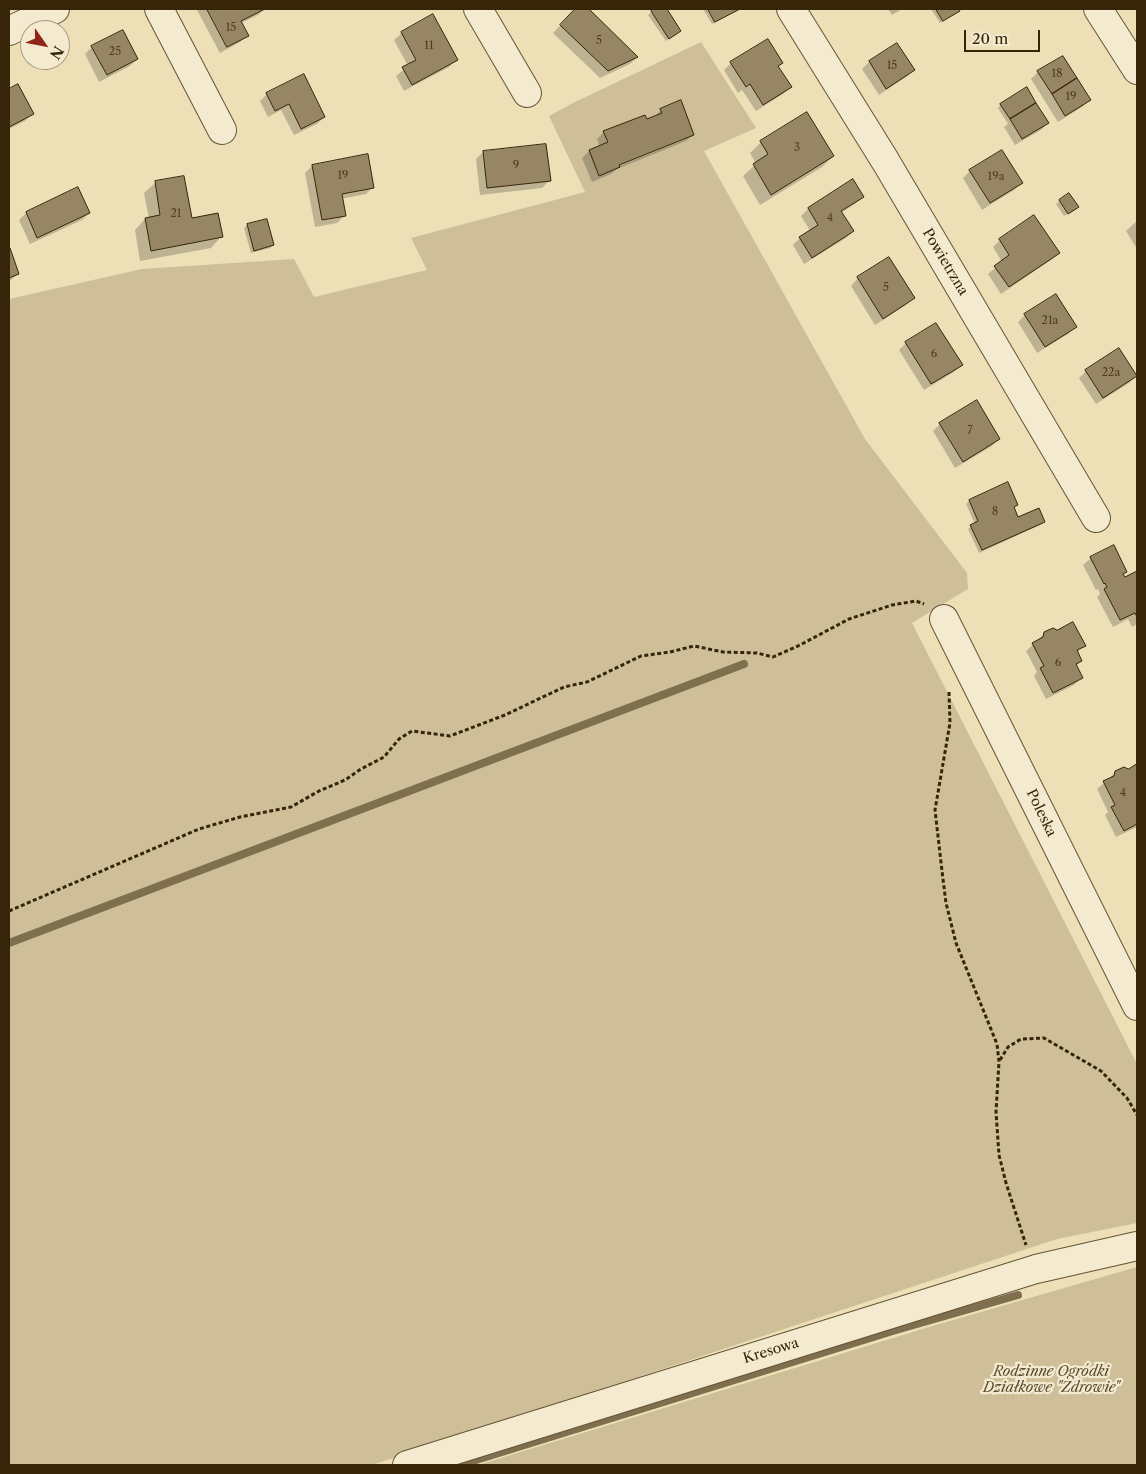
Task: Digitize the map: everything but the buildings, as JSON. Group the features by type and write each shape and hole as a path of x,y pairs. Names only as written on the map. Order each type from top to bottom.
{"street":[{"path":"9,31 54,9"},
{"path":"159,9 222,130"},
{"path":"478,9 527,93"},
{"name":"Powietrzna","path":"791,9 886,162 1096,518"},
{"path":"1098,9 1137,70"},
{"name":"Poleska","path":"944,619 1137,1006"},
{"name":"Kresowa","path":"407,1465 1036,1269 1137,1246"}],"path":[{"path":"9,911 199,829 240,817 291,807 319,791 345,780 384,757 399,739 412,731 450,736 505,715 564,687 587,682 641,656 694,646 723,652 757,653 773,657 849,619 892,605 916,601 929,606 944,619"},
{"path":"949,684 950,723 935,810 946,903 956,943 997,1044 999,1062 996,1112 999,1155 1022,1237 1036,1269"},
{"path":"999,1062 1008,1047 1021,1039 1044,1038 1101,1071 1127,1098 1137,1115"}],"green space":[{"path":"701,42 756,128 704,151 865,439 967,573 968,589 912,623 1137,1064 1137,1223 1057,1239 372,1465 9,1465 9,299 142,269 294,259 314,297 427,270 411,238 585,192 549,116"},
{"name":"Rodzinne Ogródki Działkowe \"Zdrowie\"","path":"1137,1267 1137,1465 478,1465 929,1327"}],"waterway":[{"path":"9,943 744,664"},
{"path":"460,1465 896,1330 1018,1295"}]}
